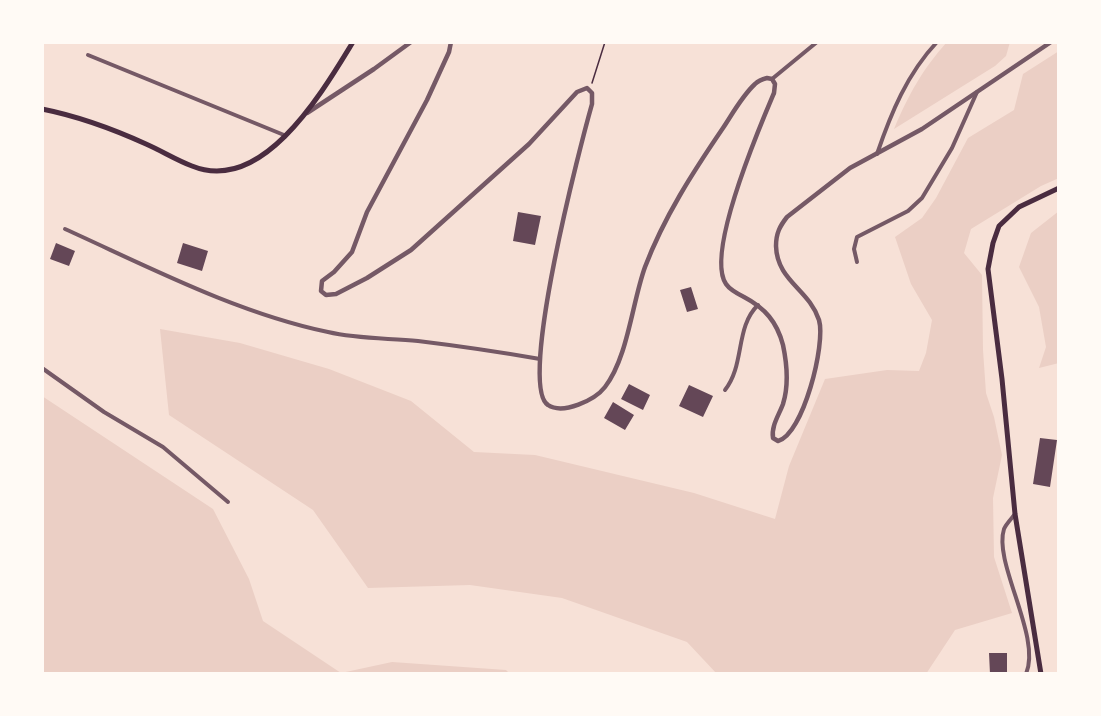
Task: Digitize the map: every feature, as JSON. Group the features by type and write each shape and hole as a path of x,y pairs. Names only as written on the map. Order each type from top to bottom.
{"main road":[{"path":"42,109 114,130 193,167 215,171 238,168 269,151 307,113 353,42"},
{"path":"1041,674 1015,514 1002,379 988,269 999,226 1019,207 1059,188"}],"street":[{"path":"307,113 411,42"},
{"path":"451,42 449,52 427,99 367,212 352,252 334,272 322,281 321,291 326,295 336,294 411,250 522,151 577,92 582,89 590,90 592,104 572,179 553,266 540,359 540,393 543,401 549,406 559,408 582,403 594,397 604,387 624,346 645,266 678,198 736,107 755,83 767,78 775,84 774,93 748,156 732,208 721,256 722,276 726,285 758,305 776,323 786,363 786,390 772,431 773,438 778,441 790,433 801,413 820,353 821,336 819,321 813,308 781,271 777,260 776,237 780,226 787,217 850,168 922,129 1051,42"},
{"path":"772,80 817,42"},
{"path":"877,154 889,119 910,76 920,60 937,42"},
{"path":"88,55 284,135"},
{"path":"857,262 854,249 857,237 908,211 922,198 952,148 978,91"},
{"path":"65,229 172,278 275,318 328,332 375,339 456,346 540,359"},
{"path":"725,390 735,374 747,321 751,312 758,305"},
{"path":"42,368 104,412 163,447 228,502"},
{"path":"1015,514 1004,529 1003,547 1028,649 1029,668 1026,674"}],"path":[{"path":"590,90 605,42"}],"shaded area":[{"path":"947,42 1010,42 1006,56 995,66 894,129 917,83 930,62"},
{"path":"1059,51 1059,178 1041,186 971,229 964,253 982,275 986,393 1002,455 993,498 994,557 1012,613 955,630 926,674 717,674 687,642 562,598 470,585 368,588 313,510 169,415 160,329 240,343 329,369 411,401 474,452 535,455 694,493 775,519 789,466 825,379 887,370 919,371 926,353 932,320 911,284 895,237 922,218 936,198 968,138 1014,110 1023,74"},
{"path":"1059,211 1059,363 1039,368 1046,347 1039,307 1019,267 1031,233"},
{"path":"42,396 213,509 249,579 263,621 341,673 392,662 506,670 510,674 42,674"}],"building":[{"path":"518,212 541,216 535,245 513,241"},
{"path":"56,243 75,251 69,266 50,259"},
{"path":"183,243 208,251 202,271 177,263"},
{"path":"691,287 698,309 687,312 680,290"},
{"path":"629,384 650,395 643,410 621,399"},
{"path":"689,385 713,396 703,417 679,406"},
{"path":"613,402 634,415 625,430 604,418"},
{"path":"1040,438 1057,440 1050,487 1033,484"},
{"path":"989,653 1007,653 1007,674 990,674"}]}
